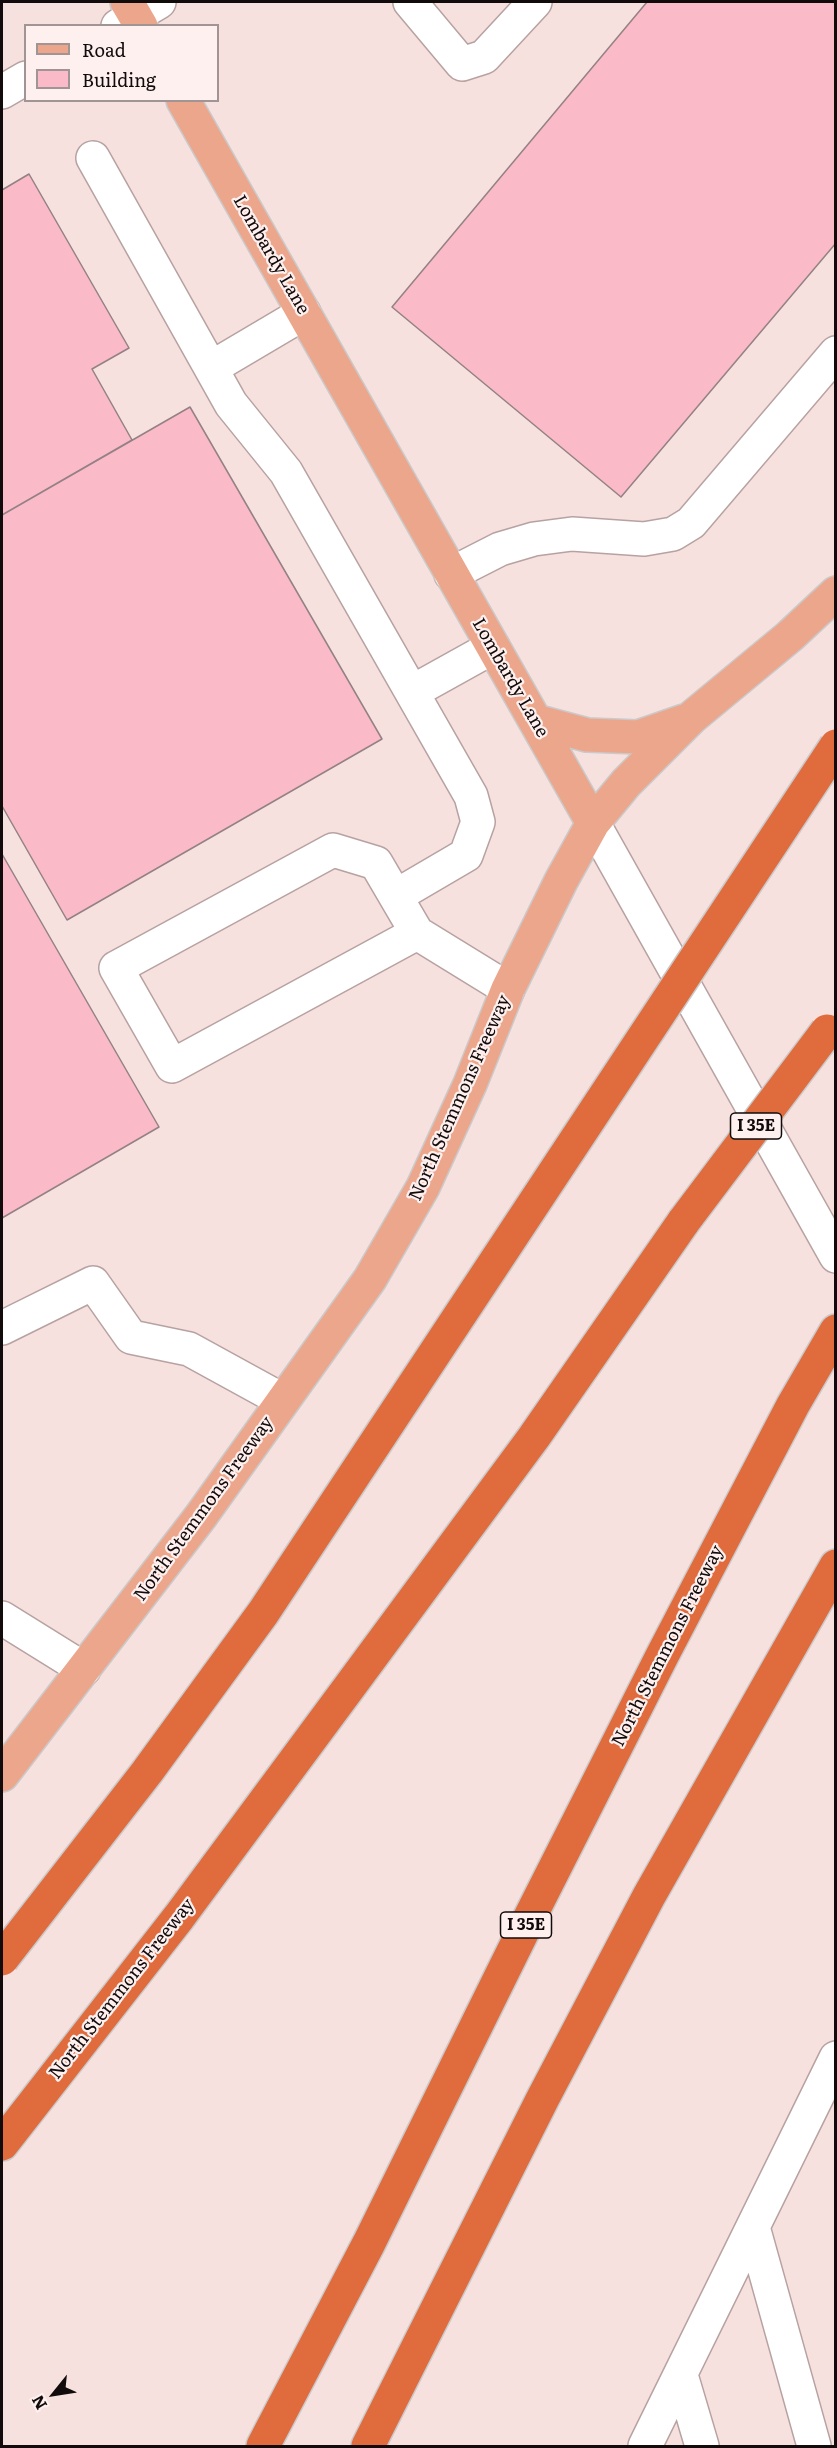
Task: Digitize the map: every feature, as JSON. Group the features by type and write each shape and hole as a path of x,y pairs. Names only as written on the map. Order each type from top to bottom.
{"highway":[{"path":"2,1959 147,1772 263,1613 836,746"},
{"name":"North Stemmons Freeway","path":"2,2144 179,1917 305,1748 534,1437 684,1221 831,1026"},
{"name":"North Stemmons Freeway","path":"263,2446 369,2243 663,1654 836,1331"},
{"path":"369,2446 543,2098 649,1896 836,1566"}],"main road":[{"name":"Lombardy Lane","path":"184,102 592,823"},
{"name":"North Stemmons Freeway","path":"2,1775 201,1516 370,1279 423,1187 470,1084 508,989 592,823 626,783 691,718 790,636 836,593"},
{"path":"535,721 587,735 638,737 691,718"}],"street":[{"path":"410,2 462,64 484,57 535,2"},
{"path":"2,92 24,79"},
{"path":"93,158 231,404 286,472 471,796 478,822 465,855 396,897"},
{"path":"211,369 304,313"},
{"path":"451,574 500,549 534,539 572,534 644,539 673,534 691,523 836,353"},
{"path":"412,692 493,647"},
{"name":"Lombardy Lane","path":"592,823 836,1256"},
{"path":"417,933 172,1066 116,968 333,850 376,863 417,933 508,989"},
{"path":"2,1328 93,1282 131,1337 189,1349 282,1401"},
{"path":"2,1618 84,1669"},
{"path":"645,2446 835,2063"},
{"path":"753,2227 814,2446"},
{"path":"681,2375 702,2446"}],"building":[{"path":"647,2 836,2 836,243 621,497 392,307"},
{"path":"29,174 129,348 92,369 132,440 2,515 2,190"},
{"path":"190,407 382,739 67,920 2,806 2,515"},
{"path":"2,854 159,1127 2,1218"}]}
